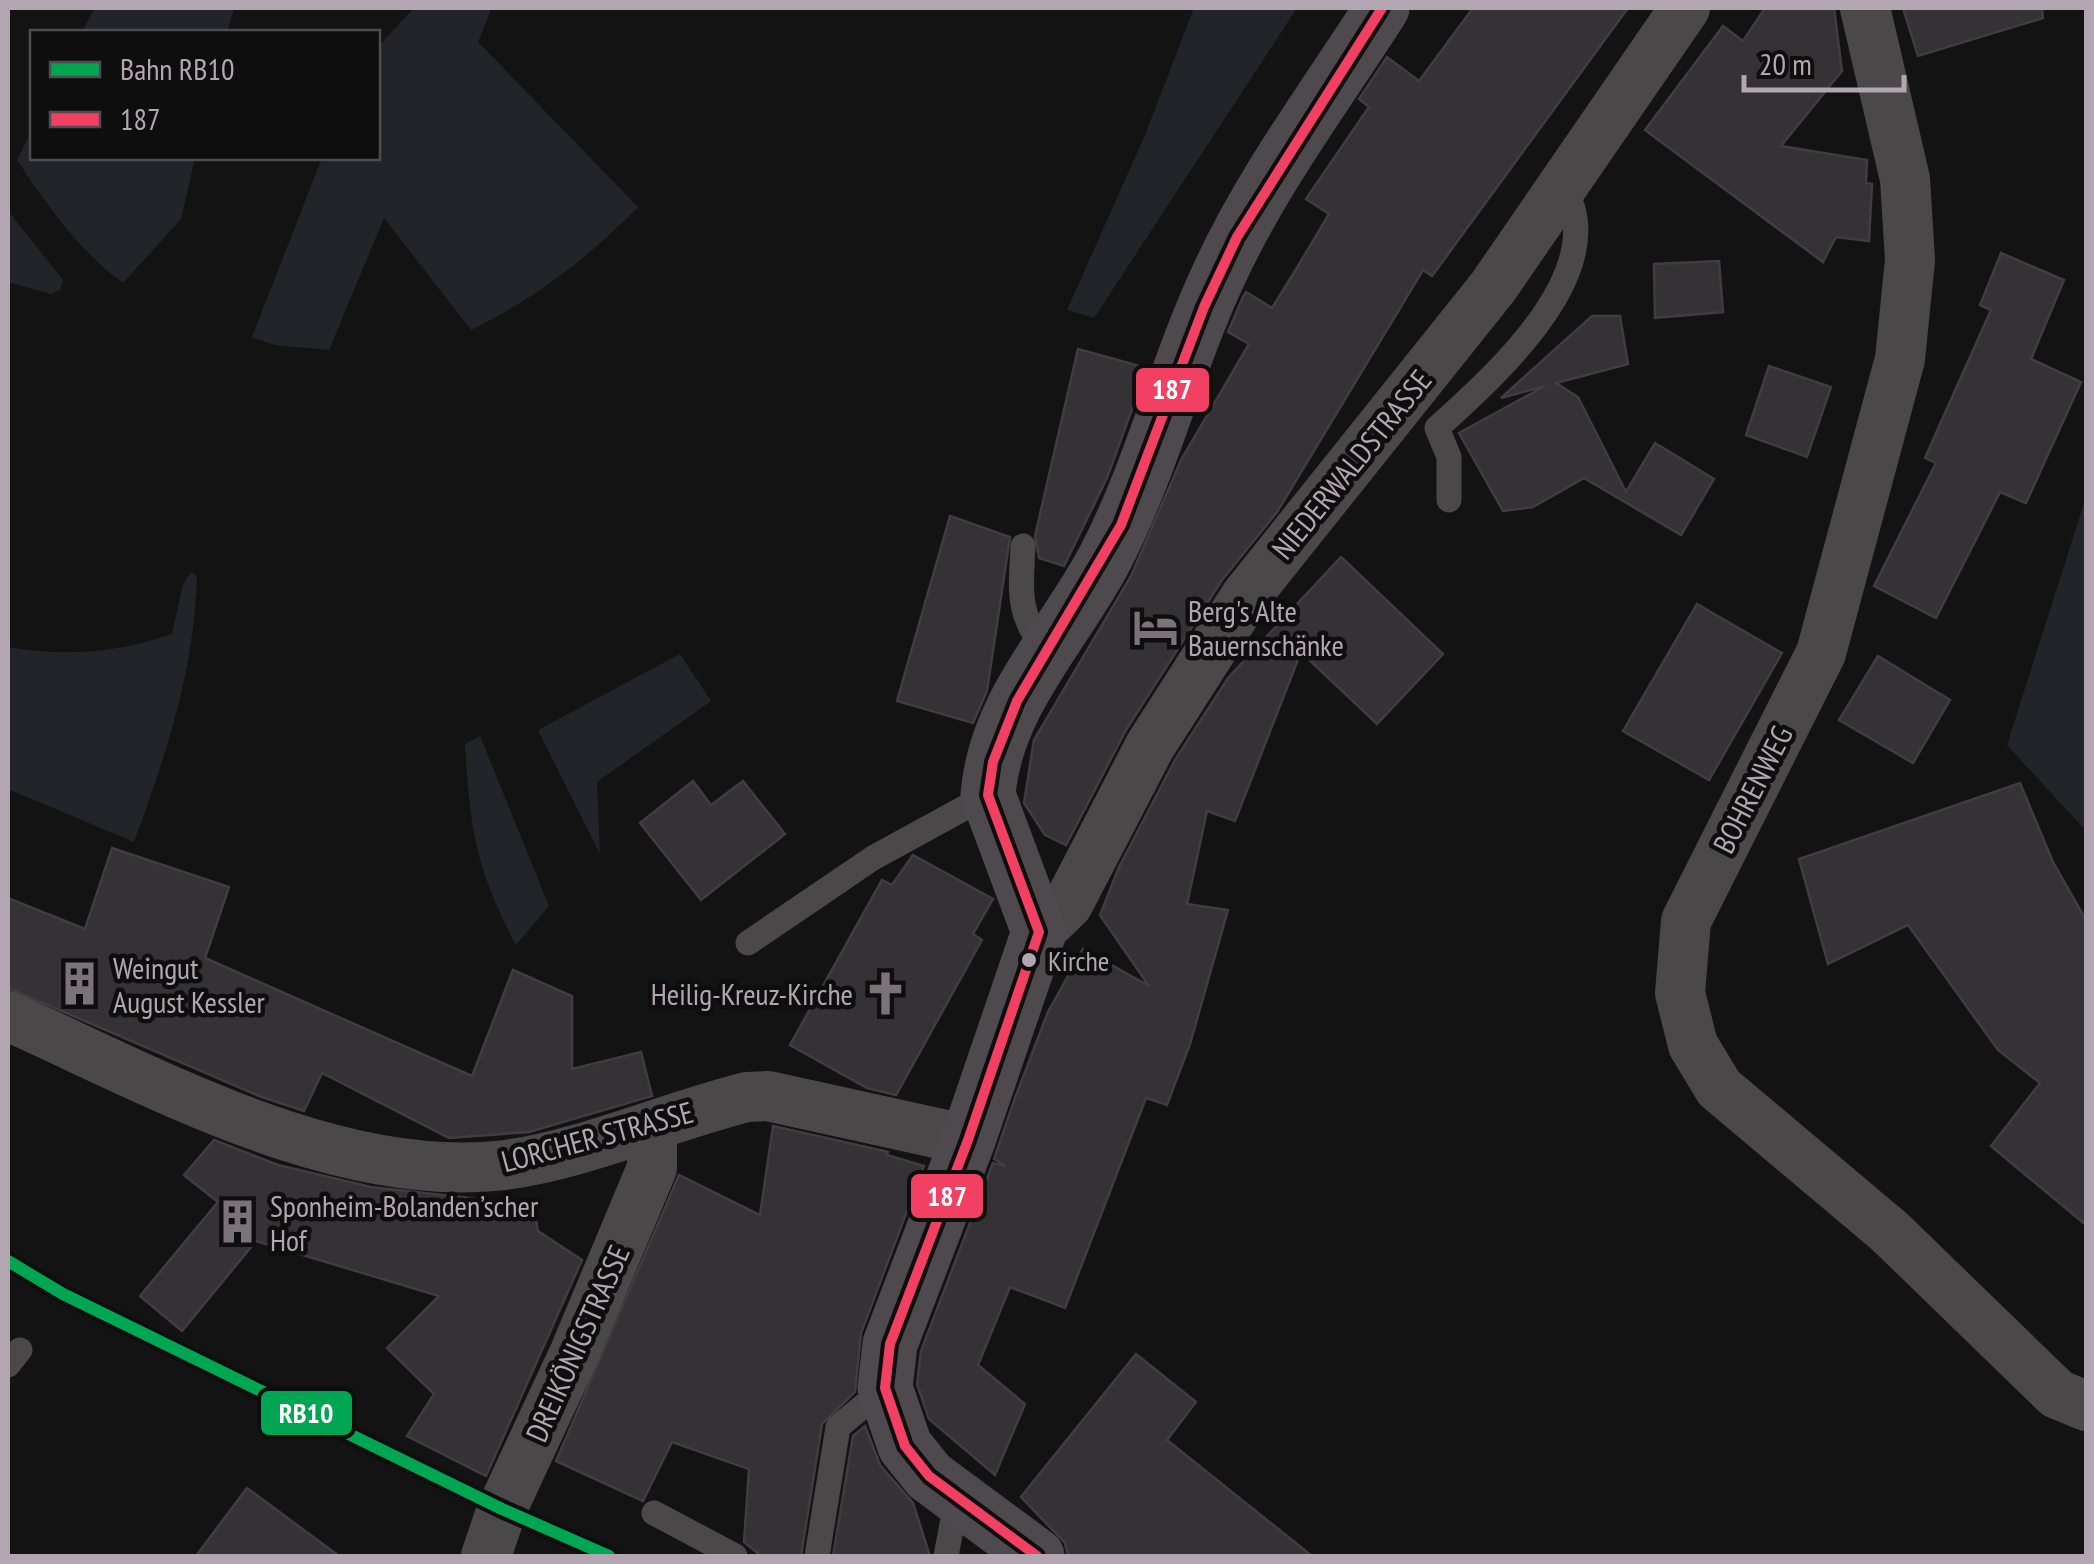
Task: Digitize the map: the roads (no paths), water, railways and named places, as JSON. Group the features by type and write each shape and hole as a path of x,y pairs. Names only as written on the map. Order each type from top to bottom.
{"main road":[{"path":"1037,1556 929,1476 905,1446 885,1388 890,1344 968,1140 1039,932 988,795 1002,730 1046,648 1104,560 1219,273 1244,224 1382,8"}],"street":[{"name":"NIEDERWALDSTRASSE","path":"1039,932 1068,904 1150,746 1246,596 1493,286 1685,8"},
{"name":"BOHRENWEG","path":"1865,8 1904,178 1910,260 1900,359 1820,653 1686,921 1680,994 1693,1045 1718,1088 1890,1232 2058,1394 2086,1406"},
{"name":"LORCHER STRASSE","path":"8,1016 209,1106 294,1137 421,1165 506,1165 718,1104 768,1096 968,1140"},
{"name":"DREIKÖNIGSTRASSE","path":"486,1556 502,1509 575,1352 652,1168 652,1126"}],"lane":[{"path":"1449,500 1451,468 1436,428 1524,342 1550,308 1572,249 1577,217 1562,185"},
{"path":"1023,546 1020,608 1030,631 1046,648"},
{"path":"748,943 873,858 988,795"},
{"path":"818,1556 838,1427 885,1388"},
{"path":"946,1556 954,1514 963,1502"},
{"path":"654,1513 735,1556"}],"rail line":[{"name":"RB10","path":"8,1261 63,1294 502,1509 609,1556"}],"place":[{"name":"Berg's Alte Bauernschänke","path":"1155,627"},
{"name":"Kirche","path":"1029,960"},
{"name":"Weingut August Kessler","path":"80,984"},
{"name":"Heilig-Kreuz-Kirche","path":"886,993"},
{"name":"Sponheim-Bolanden’scher Hof","path":"237,1222"}]}
